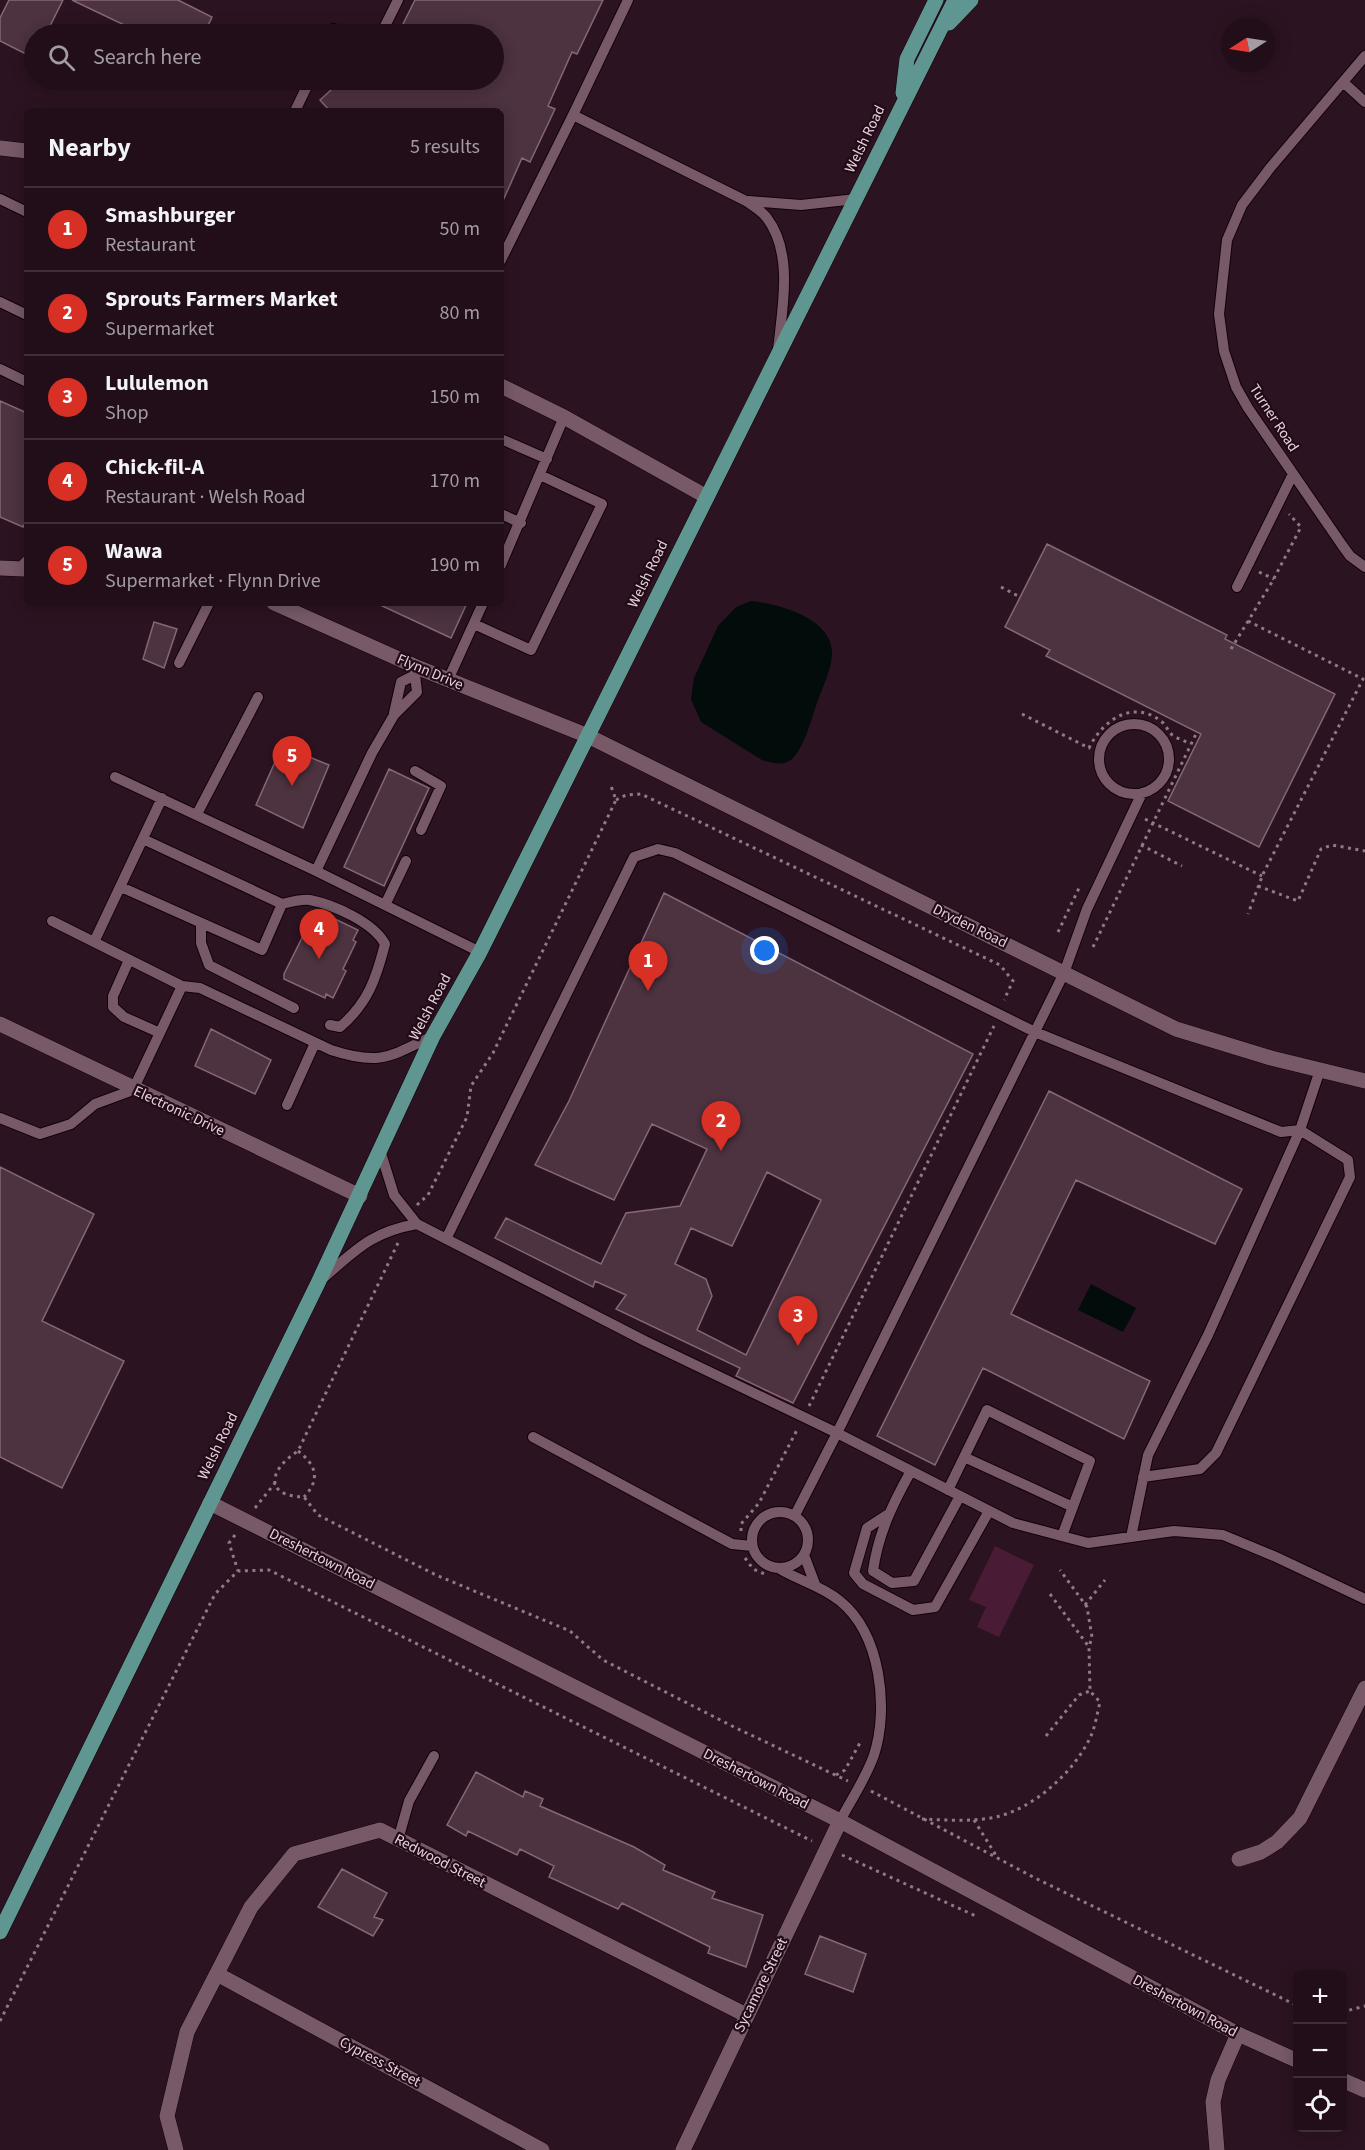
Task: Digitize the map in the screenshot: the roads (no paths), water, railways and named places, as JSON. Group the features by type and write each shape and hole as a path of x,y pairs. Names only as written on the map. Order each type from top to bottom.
{"main road":[{"name":"Welsh Road","path":"902,105 907,59 936,0"},
{"name":"Welsh Road","path":"0,1932 4,1913 318,1283 433,1036 480,952 955,0"},
{"path":"937,36 971,0"}],"street":[{"path":"0,148 24,151"},
{"path":"504,387 564,417 707,497"},
{"path":"0,568 24,568"},
{"name":"Flynn Drive","path":"280,606 416,671 448,680 588,736"},
{"name":"Dryden Road","path":"588,736 1176,1029 1365,1081"},
{"name":"Electronic Drive","path":"0,1024 133,1090 360,1196"},
{"name":"Dreshertown Road","path":"210,1503 840,1821 1238,2034 1293,2059"},
{"path":"1239,1859 1261,1852 1277,1842 1300,1818 1365,1688"},
{"name":"Sycamore Street","path":"682,2150 840,1821"},
{"name":"Redwood Street","path":"176,2150 168,2116 187,2032 252,1907 294,1854 380,1830 746,2015"},
{"name":"Cypress Street","path":"217,1974 542,2150"},
{"path":"1217,2150 1213,2102 1218,2080 1238,2034"},
{"path":"1347,2082 1365,2090"}],"lane":[{"path":"386,24 398,0"},
{"path":"504,254 628,0"},
{"name":"Turner Road","path":"1365,56 1253,188 1233,225 1223,262 1219,314 1230,372 1248,408 1350,556 1365,567"},
{"path":"1343,82 1365,102"},
{"path":"296,108 305,90"},
{"path":"573,115 746,201 766,216 776,234 783,264 777,356"},
{"path":"0,198 24,210"},
{"path":"746,201 801,205 856,199"},
{"path":"0,302 24,314"},
{"path":"0,369 24,381"},
{"path":"504,559 564,417"},
{"path":"504,440 547,459"},
{"path":"1237,587 1293,474"},
{"path":"474,624 531,650 602,504 540,475"},
{"path":"504,515 521,523"},
{"path":"179,663 208,606"},
{"path":"448,680 482,606"},
{"path":"394,714 401,682 416,671"},
{"path":"316,871 372,753 394,714 417,692 416,671"},
{"path":"196,814 258,697"},
{"path":"795,1515 1064,973 1087,909 1132,813 1142,793 1161,781 1169,759 1162,738 1143,725 1131,724 1110,733 1100,753 1100,765 1103,775 1119,791 1142,793"},
{"path":"415,771 441,786 421,830"},
{"path":"115,777 316,871 480,952"},
{"path":"94,942 162,798"},
{"path":"143,839 282,903 308,900 342,912 379,933 385,944 377,975 359,1010 340,1027 330,1025"},
{"path":"446,1239 634,857 658,849 675,853 1035,1032 1281,1132 1300,1130 1348,1160 1350,1177 1216,1453 1200,1469 1143,1477"},
{"path":"385,906 406,861"},
{"path":"121,887 262,950 282,903"},
{"path":"52,921 182,986 200,988 315,1043 353,1057 374,1060 388,1058 433,1036"},
{"path":"201,923 201,943 209,965 294,1008"},
{"path":"129,960 113,996 113,1007 124,1017 160,1033"},
{"path":"0,1118 40,1134 71,1124 95,1104 133,1090 182,986"},
{"path":"287,1105 315,1043"},
{"path":"1131,1537 1148,1455 1208,1335 1300,1130 1320,1070"},
{"path":"380,1150 394,1195 417,1224 645,1341 837,1433 1013,1523 1088,1543 1174,1532 1223,1535 1365,1599"},
{"path":"318,1283 372,1236 417,1224"},
{"path":"948,1490 987,1410 1090,1461 1062,1536"},
{"path":"533,1437 732,1544 752,1546"},
{"path":"964,1457 1073,1507"},
{"path":"911,1471 887,1515 873,1571 892,1583 914,1581 960,1496"},
{"path":"780,1569 798,1562 804,1555 808,1538 801,1521 795,1515 776,1511 759,1520 751,1537 752,1546 762,1563 780,1569 801,1581 815,1584 842,1602 870,1640 881,1687 882,1719 873,1756 840,1821"},
{"path":"887,1515 867,1528 854,1573 863,1584 913,1611 935,1607 989,1511"},
{"path":"804,1555 815,1584"},
{"path":"398,1840 409,1801 434,1756"}],"place":[{"name":"Wawa","path":"292,786"},
{"name":"Chick-fil-A","path":"319,959"},
{"name":"Smashburger","path":"648,991"},
{"name":"Sprouts Farmers Market","path":"721,1151"},
{"name":"Lululemon","path":"798,1346"}]}
